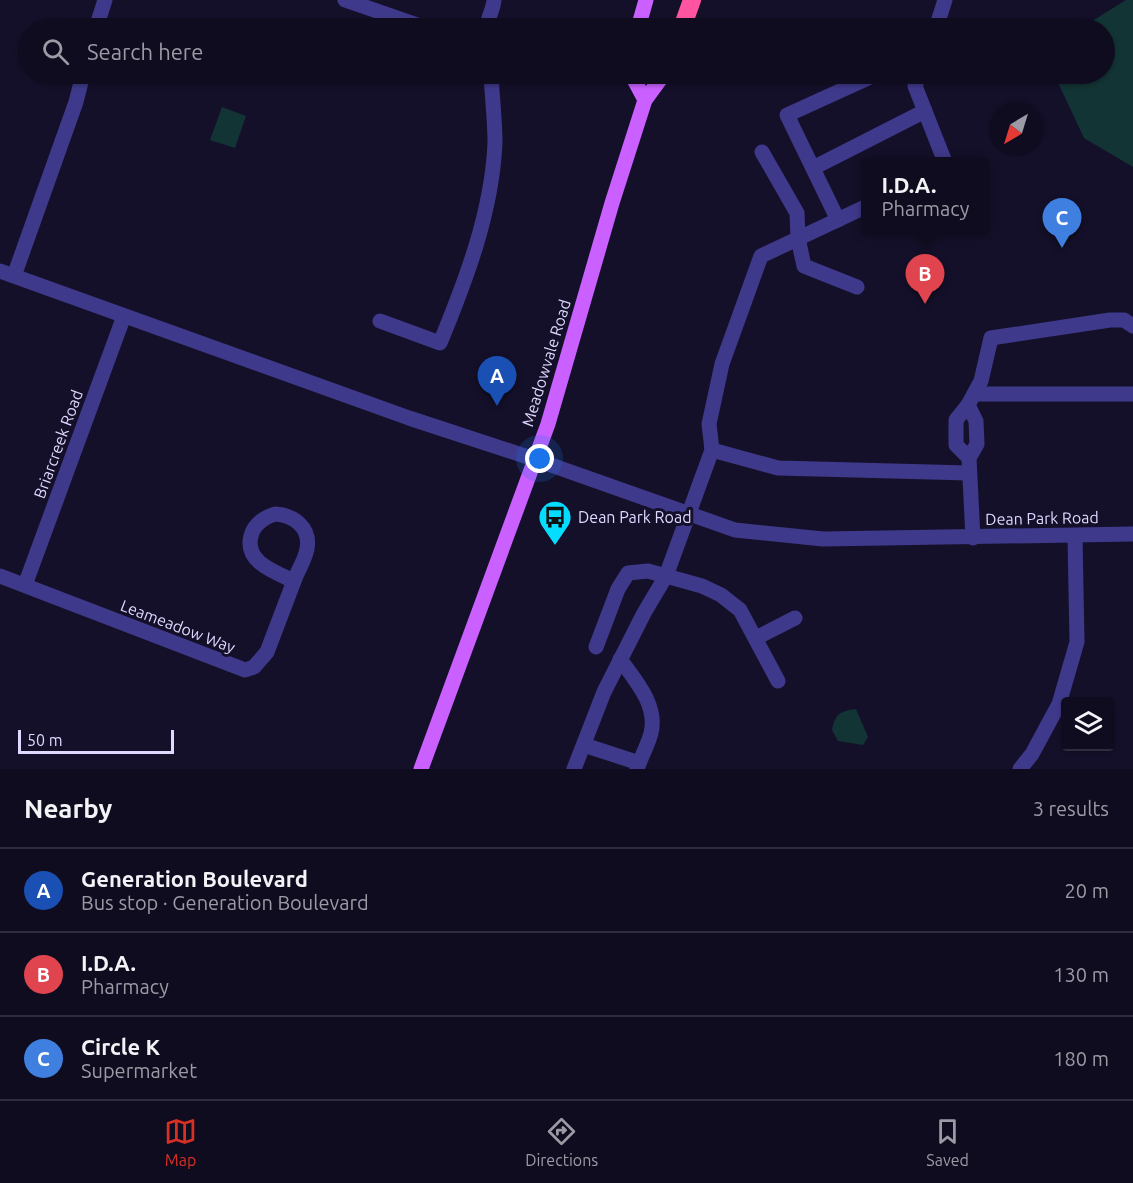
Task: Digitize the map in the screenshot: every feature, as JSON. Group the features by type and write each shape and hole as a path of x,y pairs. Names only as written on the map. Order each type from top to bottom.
{"highway":[{"path":"684,18 692,0"}],"main road":[{"path":"641,18 646,0"},
{"path":"682,18 686,0"},
{"path":"636,84 645,100"},
{"name":"Meadowvale Road","path":"422,769 548,424 645,100 657,84"}],"street":[{"path":"99,18 105,0"},
{"path":"345,0 397,18"},
{"path":"488,18 493,12 494,0"},
{"path":"938,18 942,2"},
{"path":"7,273 76,102 80,84"},
{"path":"380,321 440,343 467,271 487,198 495,144 492,84"},
{"path":"838,220 787,115 855,84"},
{"path":"916,84 915,87 943,157"},
{"path":"813,168 925,111"},
{"path":"762,152 797,213 798,238 804,266 857,287"},
{"path":"574,769 604,692 644,613 666,576 712,450 709,424 722,364 762,256 861,209"},
{"name":"Dean Park Road","path":"7,273 409,418 534,459 735,531 822,539 1133,534"},
{"name":"Briarcreek Road","path":"26,585 124,316"},
{"path":"973,538 969,465 956,445 956,420 971,400 981,381 991,339 1110,320 1124,320 1133,326"},
{"path":"971,400 1133,394"},
{"path":"712,450 778,468 969,465"},
{"name":"Leameadow Way","path":"0,576 245,670 254,667 267,652 307,551 306,533 294,518 275,514 265,518 251,532 250,552 266,567 294,581"},
{"path":"1020,769 1032,754 1059,704 1077,642 1075,536"},
{"path":"596,647 618,588 628,573 648,571 702,586 721,595 740,610 778,681"},
{"path":"756,638 795,618"},
{"path":"584,745 638,766 651,731 651,711 644,695 620,659"}],"green space":[{"path":"1126,0 1133,0 1133,167 1084,138 1059,84 1115,84 1115,18 1097,18"},
{"path":"222,107 246,116 235,148 210,140"},
{"path":"856,709 868,737 863,745 838,741 832,730 835,720 842,712"}],"place":[{"name":"Circle K","path":"1062,248"},
{"name":"I.D.A.","path":"925,304"},
{"name":"Generation Boulevard","path":"497,406"},
{"name":"Dean Park Road","path":"555,546"}]}
